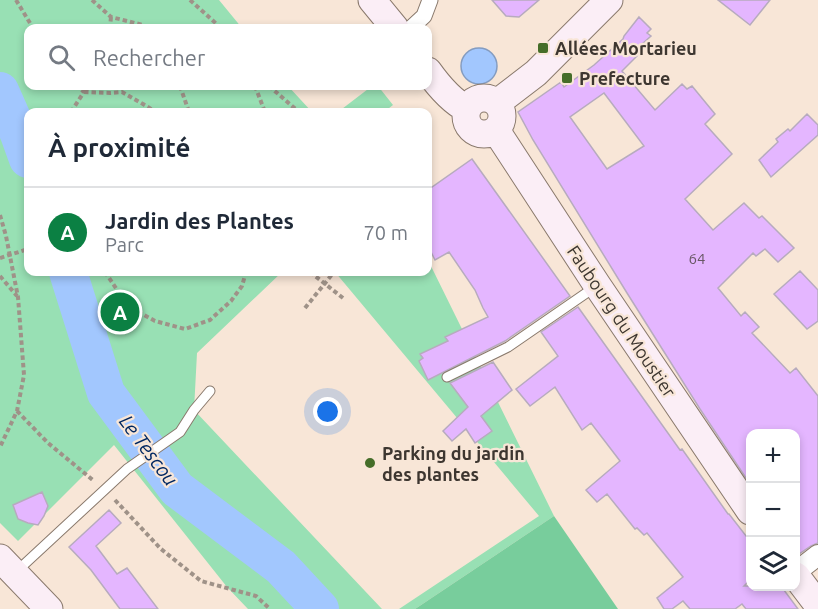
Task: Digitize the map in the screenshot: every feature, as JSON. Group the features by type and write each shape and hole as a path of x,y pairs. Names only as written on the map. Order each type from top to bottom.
{"main road":[{"path":"372,0 392,24"},
{"path":"432,77 459,105 467,108 466,121 474,131 492,133 497,116 536,73 609,0"},
{"name":"Faubourg du Moustier","path":"497,116 501,138 746,506"},
{"path":"8,565 48,609"},
{"path":"800,581 818,605"}],"street":[{"path":"415,24 424,16 430,0"},
{"path":"800,570 818,555"}],"lane":[{"path":"447,377 508,347 597,285"},
{"path":"8,565 104,490 127,469 180,432 210,391"}],"path":[{"path":"16,0 31,24"},
{"path":"93,0 111,17 139,24"},
{"path":"190,0 217,24"},
{"path":"110,24 111,17"},
{"path":"82,90 84,92 122,92 150,108"},
{"path":"74,108 87,90"},
{"path":"181,90 188,108"},
{"path":"257,90 263,108"},
{"path":"274,90 294,108"},
{"path":"0,215 18,297 24,375 17,411 0,447"},
{"path":"0,258 24,250"},
{"path":"0,276 18,297"},
{"path":"108,276 128,306 155,321 185,329 210,320 231,302 242,286 245,276"},
{"path":"315,276 343,298"},
{"path":"306,308 331,276"},
{"path":"17,411 48,443 116,501 161,549 201,581 256,596 270,609"}],"green space":[{"path":"0,0 219,0 239,24 24,24 24,90 292,90 308,108 24,108 24,276 278,276 197,353 194,410 382,609 248,609 227,587 114,445 18,541 0,523"},
{"path":"367,90 381,90 393,105 389,108 343,108"},
{"path":"432,268 554,516 415,609 399,609 539,516 338,276 432,276"},
{"path":"554,516 618,609 415,609"}],"water":[{"path":"479,48 491,54 497,66 491,78 479,84 467,78 461,66 467,54"}],"building":[{"path":"492,0 539,0 519,17 506,16"},
{"path":"718,0 770,0 750,25"},
{"path":"639,17 651,29 647,33 651,36 642,44 645,48 622,71 655,110 682,84 687,89 692,86 715,114 705,124 732,154 685,199 713,230 744,203 759,218 762,216 794,248 778,262 765,249 756,256 753,253 718,288 741,316 745,312 759,327 752,333 790,373 796,368 818,396 818,543 800,553 800,429 746,429 746,478 627,293 518,112 561,82 564,87 594,65 623,39","holes":["604,93 644,146 607,169 570,117"]},
{"path":"807,114 818,125 818,135 771,177 759,160 778,142 776,139 788,129 790,131"},
{"path":"472,159 570,296 505,341 428,380 419,361 423,358 420,354 448,341 445,337 488,317 475,290 449,252 435,260 432,254 432,187"},
{"path":"800,271 818,290 818,321 807,329 774,294"},
{"path":"578,307 680,450 682,449 746,536 746,584 744,586 746,586 746,591 785,591 798,609 746,609 742,604 735,609 690,609 683,601 672,609 664,609 657,598 683,577 647,533 644,535 637,528 635,529 607,494 597,502 586,490 620,461 591,423 582,430 555,387 530,406 516,389 558,356 541,332"},
{"path":"493,362 512,390 481,416 492,431 475,443 466,429 452,441 443,431 468,407 450,383"},
{"path":"42,492 48,506 38,525 18,519 13,505"},
{"path":"109,510 121,523 96,546 117,574 127,568 158,609 120,609 91,570 69,547"}],"waterway":[{"name":"Le Tescou","path":"0,91 24,148"},
{"name":"Le Tescou","path":"69,276 106,393 177,489 281,567 320,609"}],"place":[{"name":"Allées Mortarieu","path":"543,48"},
{"name":"Prefecture","path":"567,78"},
{"name":"Jardin des Plantes","path":"120,312"},
{"name":"Parking du jardin des plantes","path":"370,463"}]}
